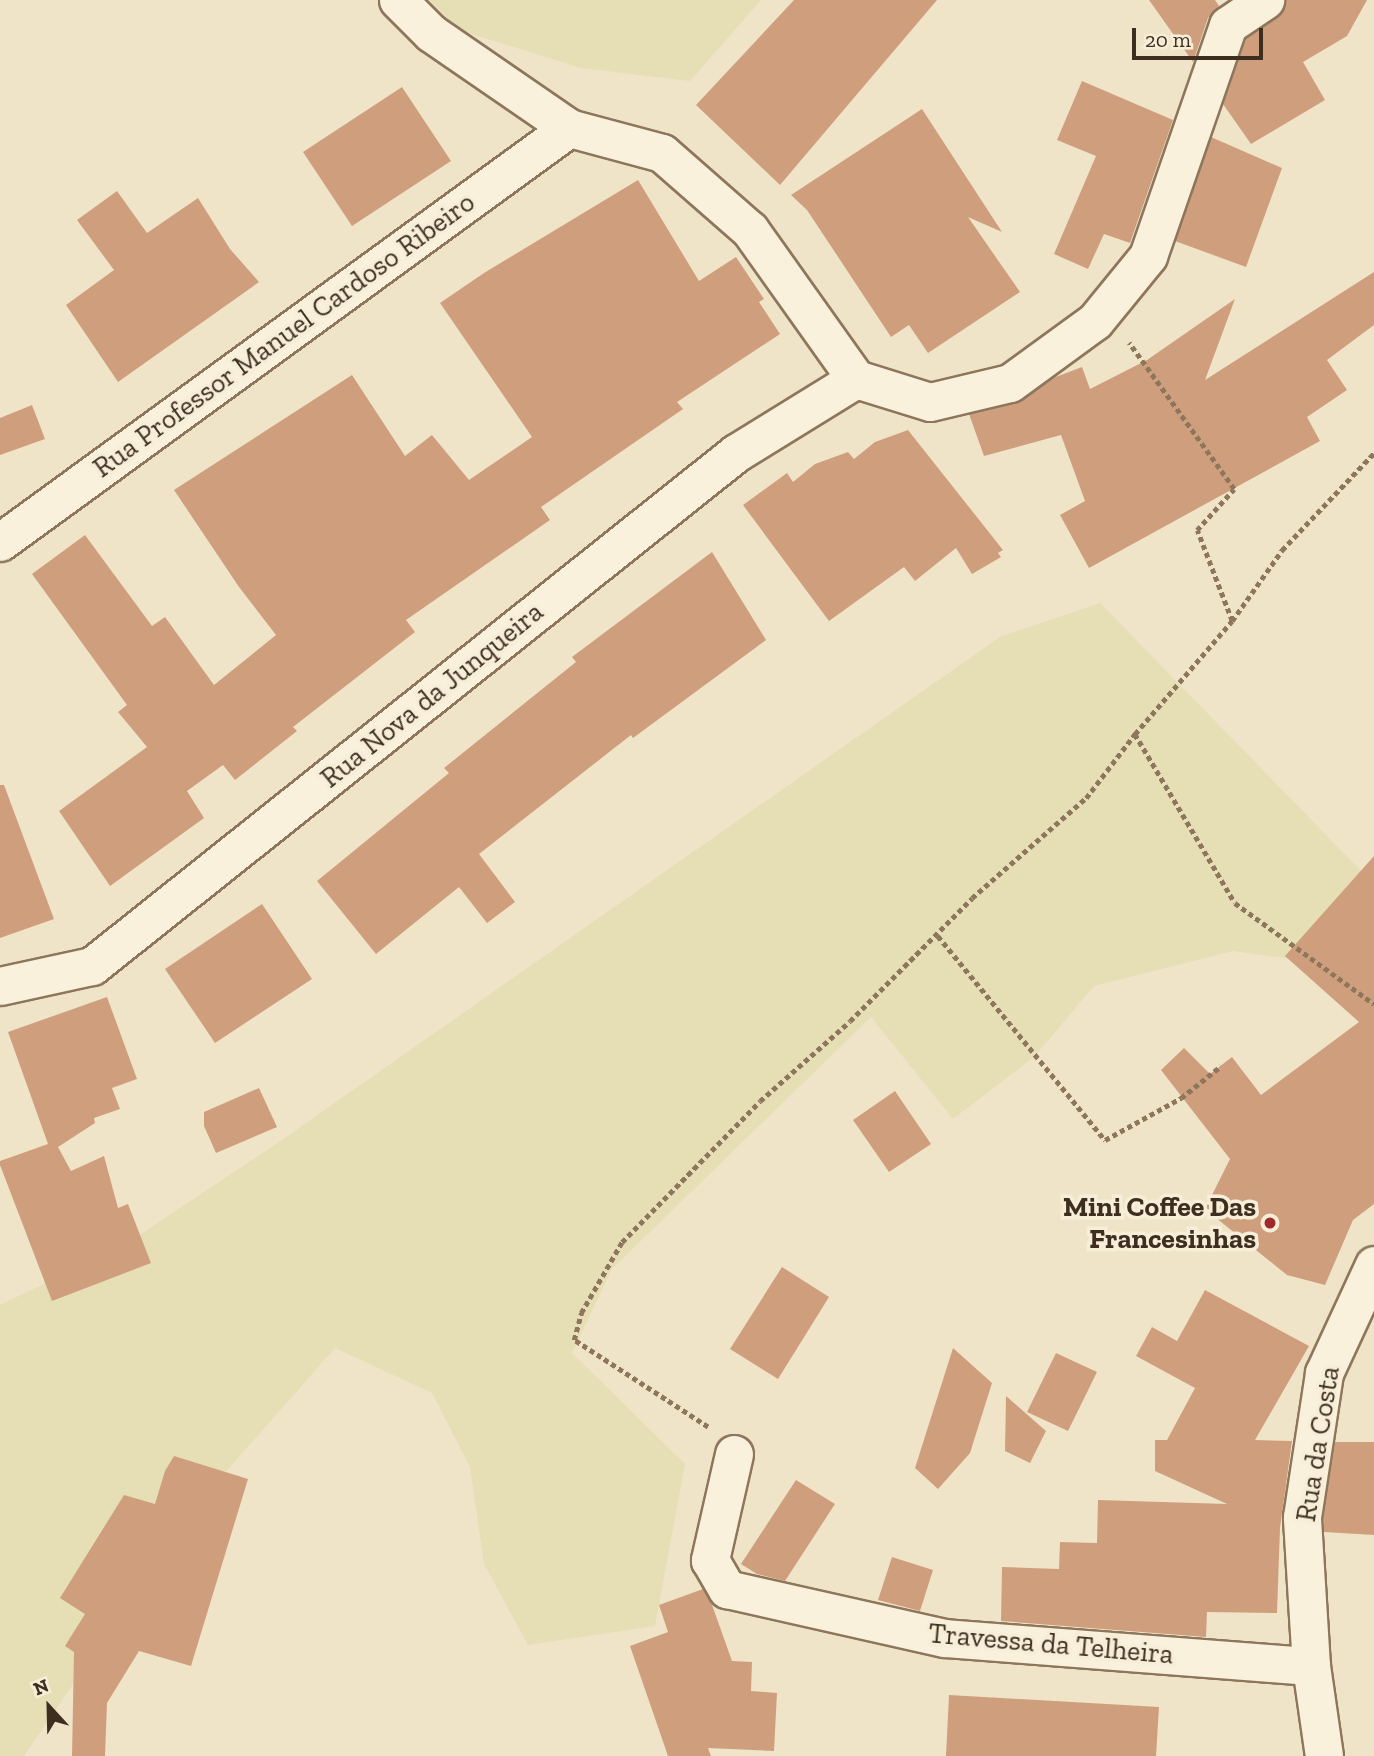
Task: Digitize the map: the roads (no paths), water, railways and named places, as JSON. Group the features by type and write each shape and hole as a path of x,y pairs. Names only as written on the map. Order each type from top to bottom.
{"street":[{"path":"398,0 431,33 569,128 662,153 750,230 856,379 930,402 1010,383 1095,321 1148,256 1228,25 1265,0"},
{"name":"Rua Professor Manuel Cardoso Ribeiro","path":"0,542 569,128"},
{"name":"Rua Nova da Junqueira","path":"0,986 92,966 736,453 856,379"},
{"name":"Rua da Costa","path":"1324,1756 1311,1666 1302,1517 1324,1373 1374,1265"},
{"name":"Travessa da Telheira","path":"734,1454 710,1560 727,1589 945,1638 1311,1666"}],"place":[{"name":"Mini Coffee Das Francesinhas","path":"1270,1223"}]}
